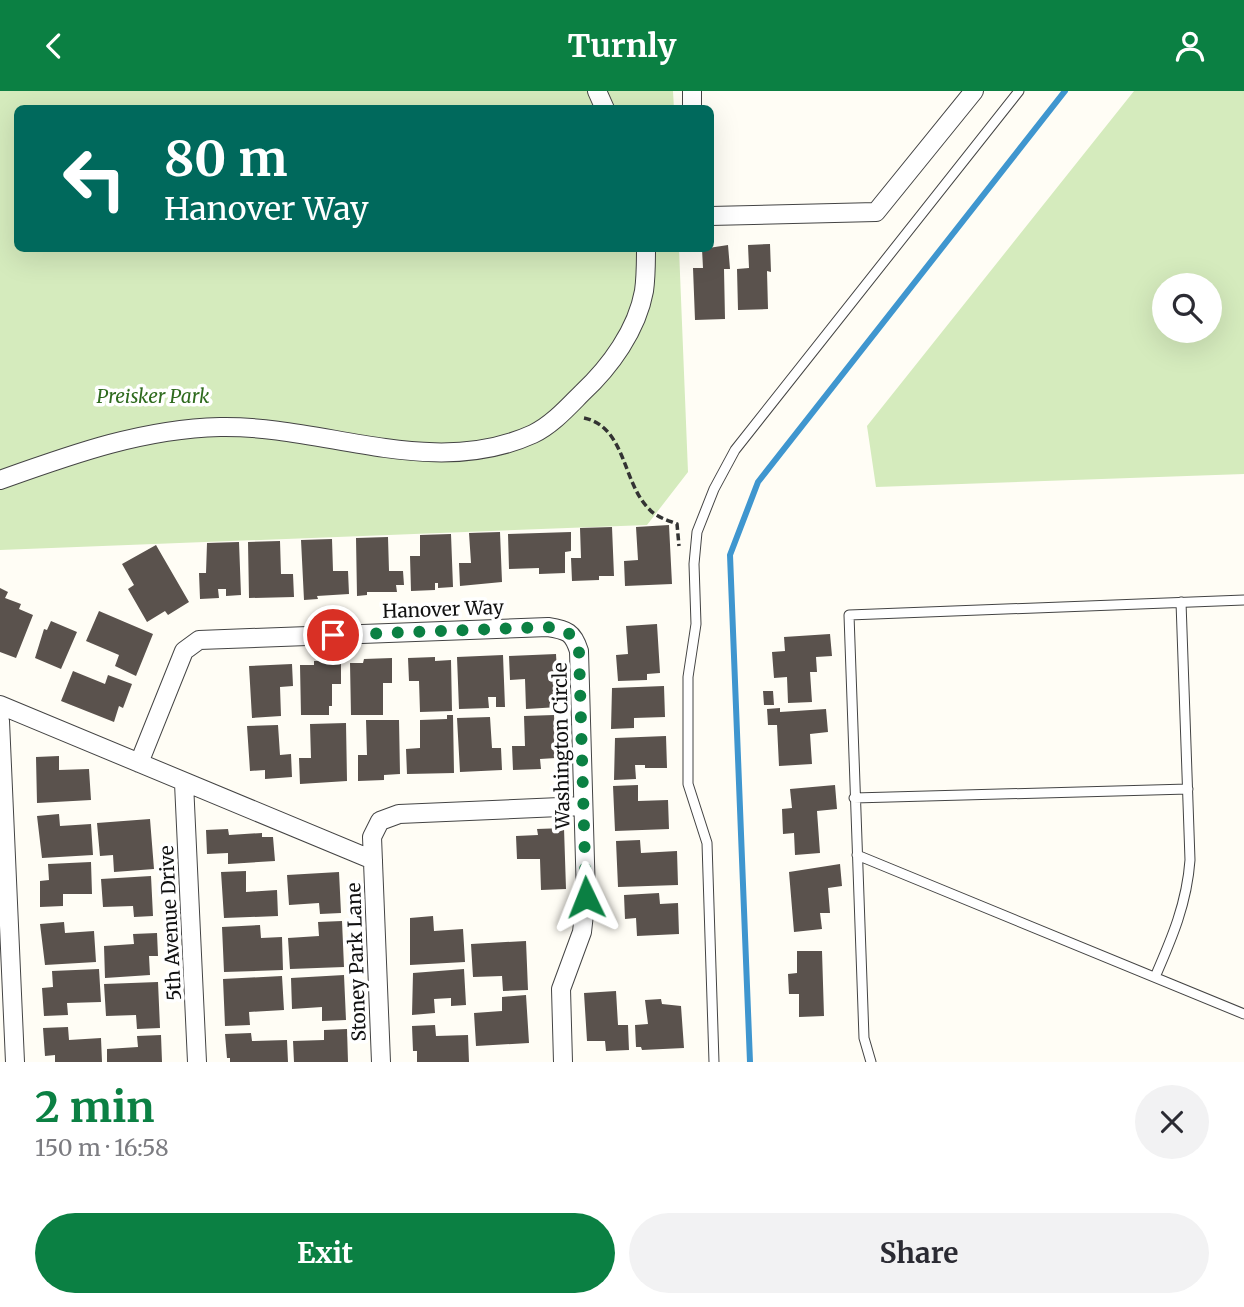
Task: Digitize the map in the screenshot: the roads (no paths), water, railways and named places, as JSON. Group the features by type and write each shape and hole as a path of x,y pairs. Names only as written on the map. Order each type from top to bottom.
{"street":[{"path":"714,216 876,212 974,91"},
{"path":"0,480 108,442 180,429 272,428 391,449 461,453 498,446 535,433 561,413 600,376 627,338 644,292 646,252"},
{"name":"Hanover Way","path":"139,763 184,651 199,640 548,627 568,630 574,635"},
{"name":"Washington Circle","path":"563,1062 561,989 582,932 586,897 579,652 574,635"},
{"path":"0,705 373,860"},
{"path":"0,721 15,1062"},
{"name":"5th Avenue Drive","path":"184,783 197,1062"},
{"name":"Stoney Park Lane","path":"381,1062 372,837 380,821 398,814 583,806"}],"lane":[{"path":"714,1062 707,843 688,784 688,677 696,624 694,564 697,531 714,489 735,450 1019,91"},
{"path":"871,1062 864,1038 849,615 1244,600"},
{"path":"1155,977 1179,920 1188,890 1191,860 1181,602"},
{"path":"854,798 1188,789"},
{"path":"857,855 1244,1014"}],"waterway":[{"path":"750,1062 730,555 758,482 1065,91"}],"park label":[{"name":"Preisker Park","path":"153,396"}]}
